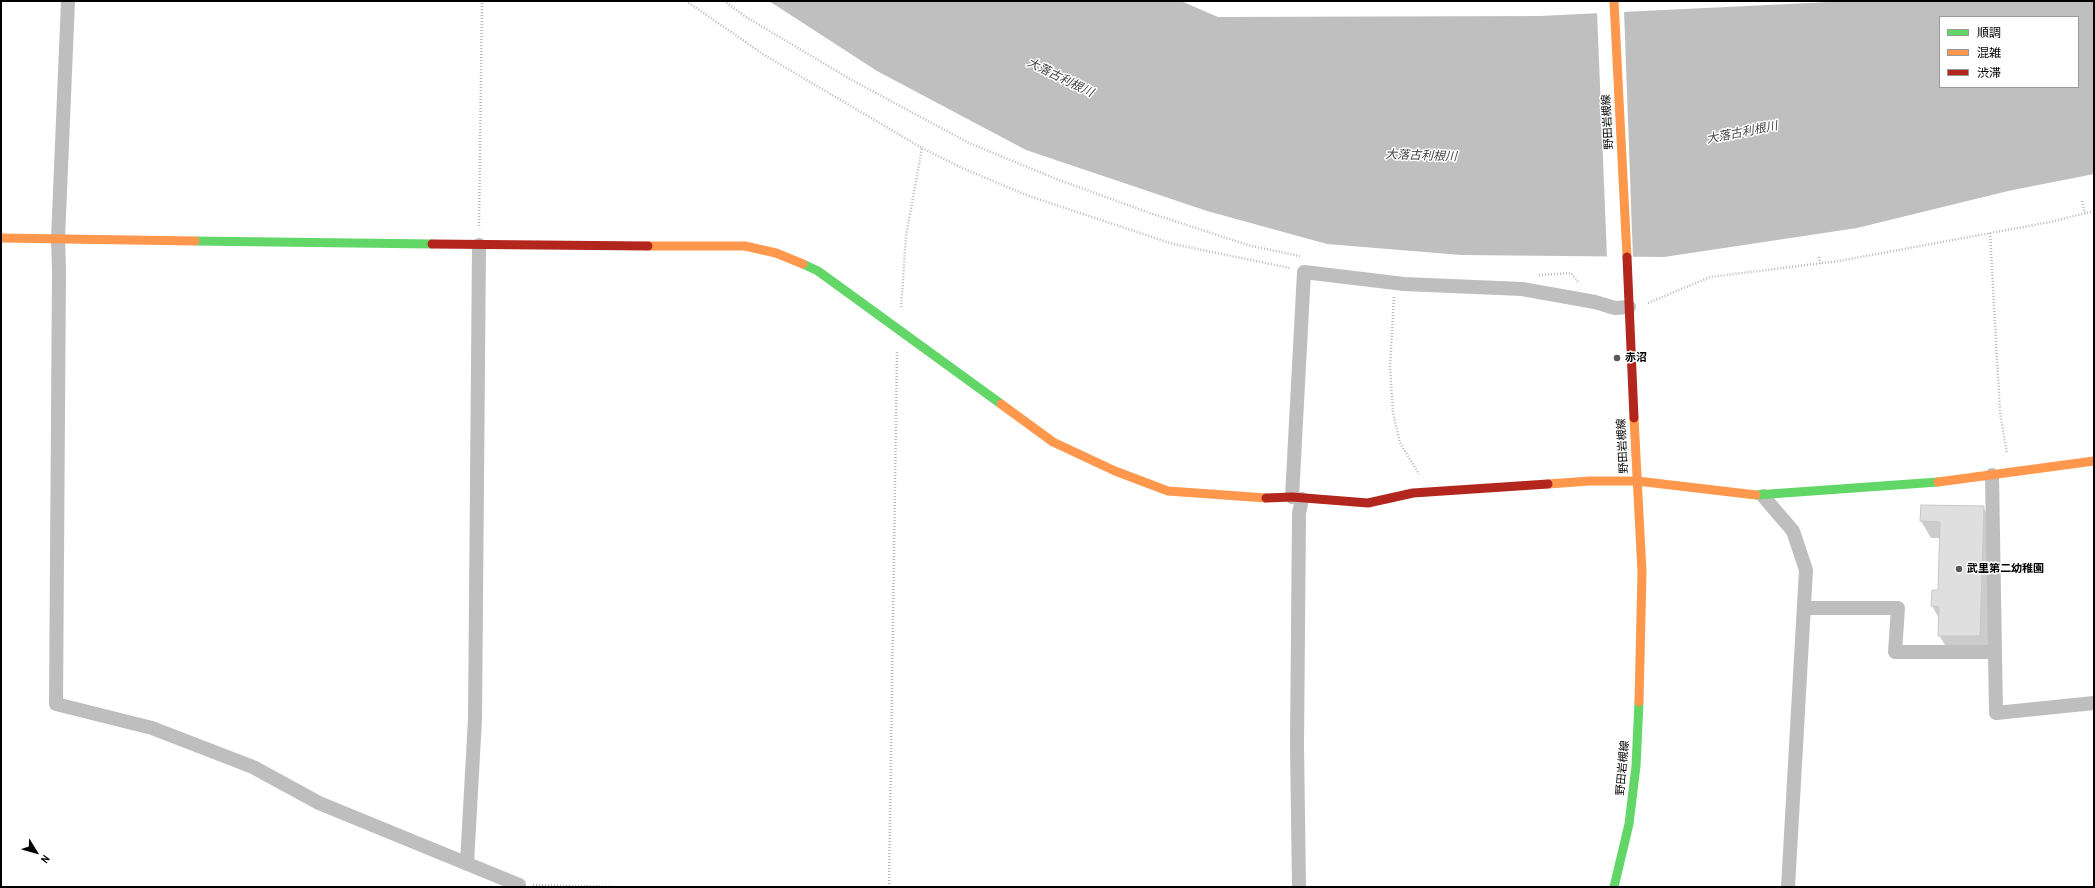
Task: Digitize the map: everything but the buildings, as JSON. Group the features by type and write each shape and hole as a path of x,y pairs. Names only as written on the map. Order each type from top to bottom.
{"street":[{"path":"68,1 58,239 56,704 152,728 253,767 320,803 467,863 519,886"},
{"name":"野田岩槻線","path":"1614,5 1642,572 1641,659 1636,766 1630,824 1614,887"},
{"path":"1,238 479,245 745,246 776,253 818,271 1053,442 1115,471 1168,491 1262,498 1297,498 1368,503 1413,493 1590,481 1637,481 1763,496 1957,480 2094,461"},
{"path":"467,863 475,720 479,245"},
{"path":"1300,887 1297,745 1299,513 1297,498 1304,272 1395,283 1522,289 1594,302 1615,308 1629,307"},
{"path":"1992,475 1996,713 2094,703"},
{"path":"1763,496 1793,531 1806,570 1788,887"},
{"path":"1804,608 1898,608 1895,652 1995,652"}],"path":[{"path":"479,245 482,1"},
{"path":"686,1 766,56 922,148 962,168 1029,196 1173,244 1304,272"},
{"path":"724,1 746,17 850,79 969,144 1059,180 1150,213 1251,246 1305,257"},
{"path":"889,887 896,360 906,236 922,148"},
{"path":"2082,202 2085,213"},
{"path":"1629,307 1651,303 1710,277 1820,264 2050,222 2094,211"},
{"path":"1990,233 2000,412 2010,472"},
{"path":"1819,257 1820,264"},
{"path":"1533,275 1571,273 1594,302"},
{"path":"1395,283 1391,316 1390,366 1393,412 1400,444 1414,468 1433,492"},
{"path":"519,886 619,887"}],"water":[{"name":"大落古利根川","path":"769,1 1181,1 1218,17 1540,16 1850,1 2094,1 2094,174 2008,191 1857,228 1664,257 1461,255 1327,244 1207,211 1026,150 877,71"}],"pier":[{"path":"1624,10 1633,259 1607,258 1597,11"}],"traffic: fast":[{"path":"195,241 432,244"},
{"path":"803,264 818,271 1001,404"},
{"path":"1756,495 1938,482"},
{"path":"1614,887 1629,824 1636,766 1639,702"}],"traffic: slow":[{"path":"1614,1 1627,257"},
{"path":"1,238 195,241"},
{"path":"648,246 745,246 776,253 803,264"},
{"path":"1001,404 1053,442 1115,471 1168,491 1266,498"},
{"path":"1634,418 1642,572 1639,702"},
{"path":"1938,482 2094,461"},
{"path":"1548,484 1590,481 1637,481 1756,495"}],"traffic: jam":[{"path":"432,244 648,246"},
{"path":"1627,257 1634,418"},
{"path":"1266,498 1292,497 1368,503 1413,493 1548,484"}],"place":[{"name":"赤沼","path":"1617,358"},
{"name":"武里第二幼稚園","path":"1959,569"}]}
